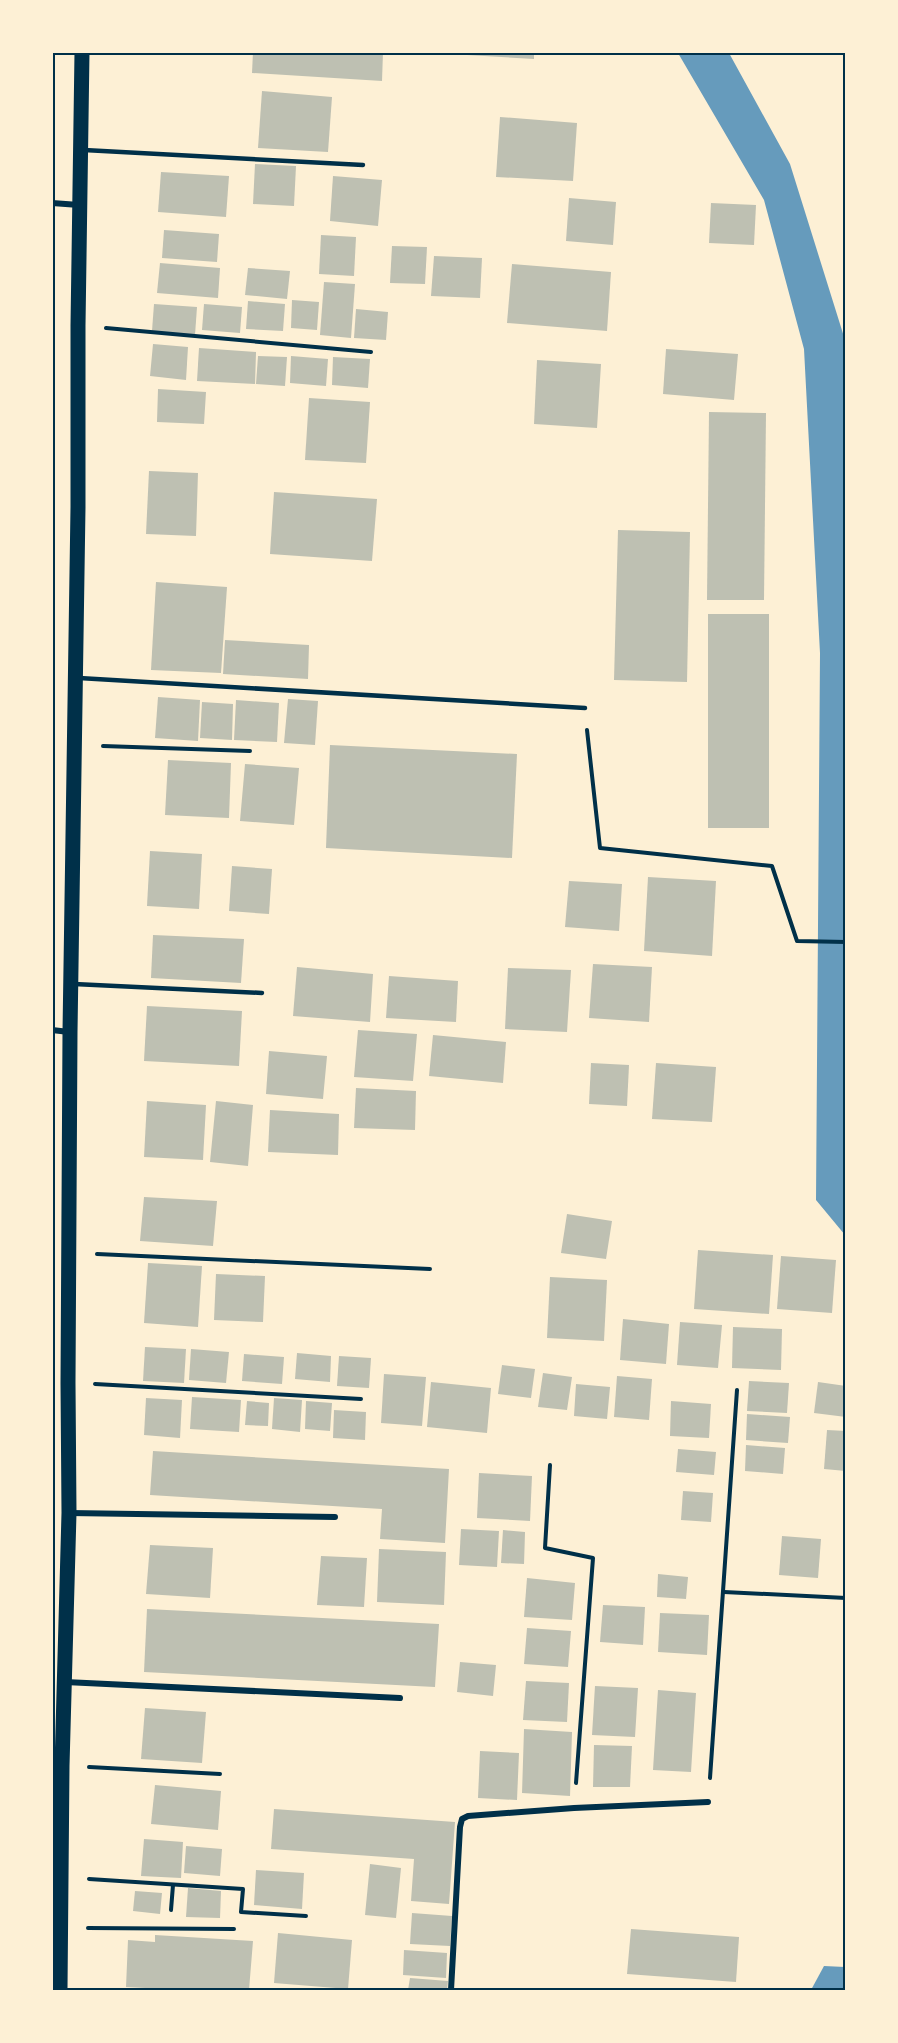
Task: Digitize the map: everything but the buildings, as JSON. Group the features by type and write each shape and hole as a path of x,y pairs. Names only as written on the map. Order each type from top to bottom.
{"main road":[{"path":"60,1990 62,1766 69,1513 70,1032 82,52"}],"street":[{"path":"52,203 79,205"},
{"path":"52,1030 70,1032"},
{"path":"69,1513 335,1517"},
{"path":"64,1682 400,1698"},
{"path":"451,1990 462,1819 468,1816 574,1808 708,1802"}],"lane":[{"path":"81,150 363,165"},
{"path":"76,678 585,708"},
{"path":"71,983 262,993"}],"path":[{"path":"78,326 370,352"},
{"path":"585,708 600,848 772,866 797,941 846,942"},
{"path":"75,746 250,751"},
{"path":"69,1253 429,1269"},
{"path":"68,1383 361,1399"},
{"path":"708,1802 737,1390"},
{"path":"550,1465 545,1548 593,1558 574,1808"},
{"path":"724,1592 846,1598"},
{"path":"62,1766 220,1774"},
{"path":"61,1877 243,1889 241,1912 306,1916"},
{"path":"171,1910 173,1885"},
{"path":"61,1928 234,1929"}],"water":[{"path":"678,53 729,53 790,164 845,340 845,1235 816,1200 820,653 804,349 764,200"},
{"path":"824,1966 845,1967 845,1990 811,1990"}]}
